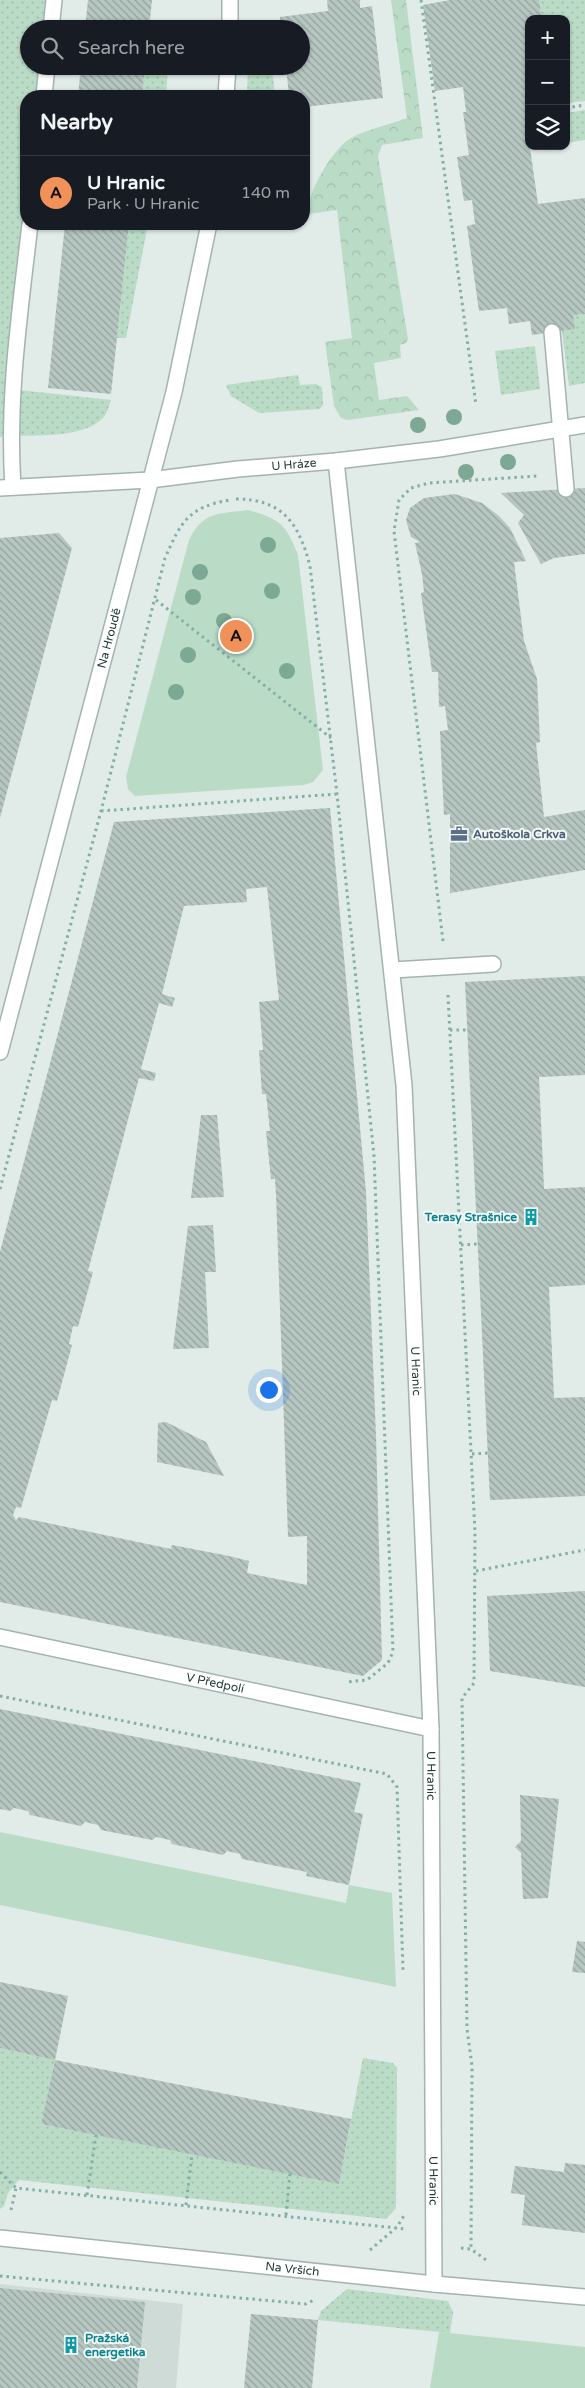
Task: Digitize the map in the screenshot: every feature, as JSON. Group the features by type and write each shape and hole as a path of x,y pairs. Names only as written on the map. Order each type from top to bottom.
{"street":[{"path":"52,20 54,0"},
{"path":"230,0 230,20"},
{"path":"45,90 46,75"},
{"path":"226,90 227,75"},
{"path":"6,488 12,390 29,230"},
{"name":"Na Hroudě","path":"0,1052 186,344 208,230"},
{"path":"552,332 566,489"},
{"name":"U Hráze","path":"6,488 150,480 238,469 336,461 439,449 585,425"},
{"name":"U Hranic","path":"336,461 404,1084 431,1729 434,2284"},
{"path":"392,970 494,964"},
{"name":"V Předpolí","path":"0,1638 431,1729"},
{"name":"Na Vrších","path":"0,2238 434,2284 585,2297"}],"path":[{"path":"421,0 476,406"},
{"path":"570,108 585,106"},
{"path":"446,967 394,531 399,500 411,488 429,483 544,475"},
{"path":"0,1189 101,812 156,600 165,558 179,526 207,504 236,499 255,499 273,505 287,518 304,542 310,566 337,794 374,1156 393,1652"},
{"path":"156,600 331,738"},
{"path":"101,812 337,794"},
{"path":"448,991 472,1454 476,1571 474,1683 462,1698 467,2029 472,2066 472,2249"},
{"path":"450,1030 468,1030"},
{"path":"461,1245 478,1244"},
{"path":"472,1454 488,1453"},
{"path":"476,1571 585,1550"},
{"path":"0,1696 387,1774 397,1787 403,1974"},
{"path":"87,2195 96,2135"},
{"path":"186,2205 192,2154"},
{"path":"0,2172 16,2188 407,2229"},
{"path":"286,2216 290,2174"},
{"path":"6,2212 12,2210 16,2188"},
{"path":"364,2256 397,2227 404,2218 405,2211"},
{"path":"0,2276 306,2304 322,2296"}],"shaded area":[{"name":"Pražská energetika","path":"0,2284 183,2304 176,2388 0,2388"}],"green space":[{"path":"0,0 60,0 58,20 20,20 20,75 52,75 51,90 20,90 20,230 36,230 19,390 111,400 103,418 94,425 82,430 54,435 0,437"},
{"path":"391,0 406,0 423,138 382,145 378,156 408,339 406,343 400,345 401,358 374,363 379,400 407,396 419,410 348,420 341,418 334,406 325,342 352,338 337,210 310,214 310,200 322,172 336,151 344,143 364,132 407,118"},
{"path":"539,0 585,0 585,101 570,103 570,15 541,15"},
{"path":"144,75 167,75 166,90 143,90"},
{"path":"248,75 273,75 274,90 247,90"},
{"path":"585,110 585,140 570,142 570,112"},
{"path":"128,230 147,230 126,338 117,338"},
{"path":"585,314 585,383 569,386 562,331 573,315"},
{"path":"535,346 540,389 501,395 495,351"},
{"path":"298,375 300,385 316,384 322,387 323,405 320,409 259,413 231,396 226,385"},
{"path":"248,510 268,516 281,524 290,536 298,555 323,770 313,782 304,785 135,796 128,789 126,777 189,540 194,531 206,519 220,514"},
{"path":"0,1832 346,1903 349,1885 392,1893 396,1987 0,1905"},
{"path":"0,2048 55,2060 41,2124 339,2183 363,2058 393,2063 397,2068 396,2208 386,2219 19,2180 8,2193 4,2206 0,2209"},
{"path":"347,2289 448,2301 453,2312 450,2333 318,2320 321,2311"},
{"path":"439,2332 585,2347 585,2388 430,2388"}],"building":[{"path":"88,0 152,0 150,20 86,20"},
{"path":"327,0 360,0 360,8 372,6 383,98 310,106 310,90 288,90 287,75 310,75 310,20 280,20 280,17 328,11"},
{"path":"450,0 539,0 541,15 525,15 525,150 530,150 538,204 585,198 585,314 573,315 575,329 532,335 530,321 509,324 507,308 479,311 467,226 475,224 472,200 464,201 457,157 469,155 463,112 466,112 463,87 435,91 423,5"},
{"path":"80,75 144,75 143,90 79,90"},
{"path":"64,230 128,230 111,394 48,388"},
{"path":"585,488 585,554 554,558 541,564 518,523 524,515 501,493"},
{"path":"455,494 482,503 499,516 510,528 526,561 514,562 524,641 537,679 540,742 536,743 544,817 585,810 585,870 450,893 450,814 444,815 440,731 448,730 445,706 439,707 438,672 432,672 421,593 424,592 422,574 415,543 420,542 411,537 406,520 410,508 424,498"},
{"path":"59,533 72,548 0,818 0,538"},
{"path":"330,808 366,1192 376,1436 382,1660 363,1676 0,1602 0,1252 114,822","holes":["267,887 279,1000 259,1002 263,1050 259,1050 262,1094 266,1094 270,1131 266,1131 271,1179 275,1179 276,1195 288,1537 307,1536 307,1585 247,1573 249,1561 229,1556 172,1545 171,1549 19,1517 16,1520 13,1515 16,1507 21,1508 52,1400 57,1401 72,1345 69,1344 73,1326 78,1327 93,1272 88,1271 139,1078 154,1081 156,1073 141,1069 159,1003 172,1007 175,998 162,994 184,906 247,902 246,889"]},
{"name":"Terasy Strašnice","path":"585,976 585,1075 539,1077 544,1189 585,1187 585,1285 549,1287 554,1398 585,1397 585,1496 490,1500 465,982"},
{"path":"201,1115 217,1115 224,1197 191,1198"},
{"path":"213,1225 216,1272 205,1272 209,1348 173,1349 188,1226"},
{"path":"166,1422 206,1442 224,1476 157,1462 158,1423"},
{"path":"585,1591 585,1687 490,1671 487,1596"},
{"path":"0,1709 361,1783 354,1812 363,1814 349,1885 306,1876 307,1872 242,1859 240,1854 227,1851 223,1855 172,1844 170,1840 156,1837 152,1840 101,1830 98,1825 85,1822 81,1826 30,1815 28,1811 14,1808 10,1811 0,1809"},
{"path":"520,1795 559,1799 548,1898 523,1899 521,1853 515,1847 521,1841"},
{"path":"577,1941 585,1942 585,1973 572,1972"},
{"path":"0,1982 68,1996 55,2060 0,2048"},
{"path":"55,2060 351,2119 339,2184 41,2124"},
{"path":"565,2163 585,2165 585,2233 522,2225 525,2195 511,2193 515,2166 564,2172"},
{"name":"Pražská energetika","path":"0,2288 145,2302 137,2388 0,2388"},
{"path":"251,2314 318,2320 312,2388 244,2388"}],"place":[{"name":"U Hranic","path":"236,636"},
{"name":"Autoškola Crkva","path":"459,834"},
{"name":"Terasy Strašnice","path":"531,1217"},
{"name":"Pražská energetika","path":"71,2345"}]}
